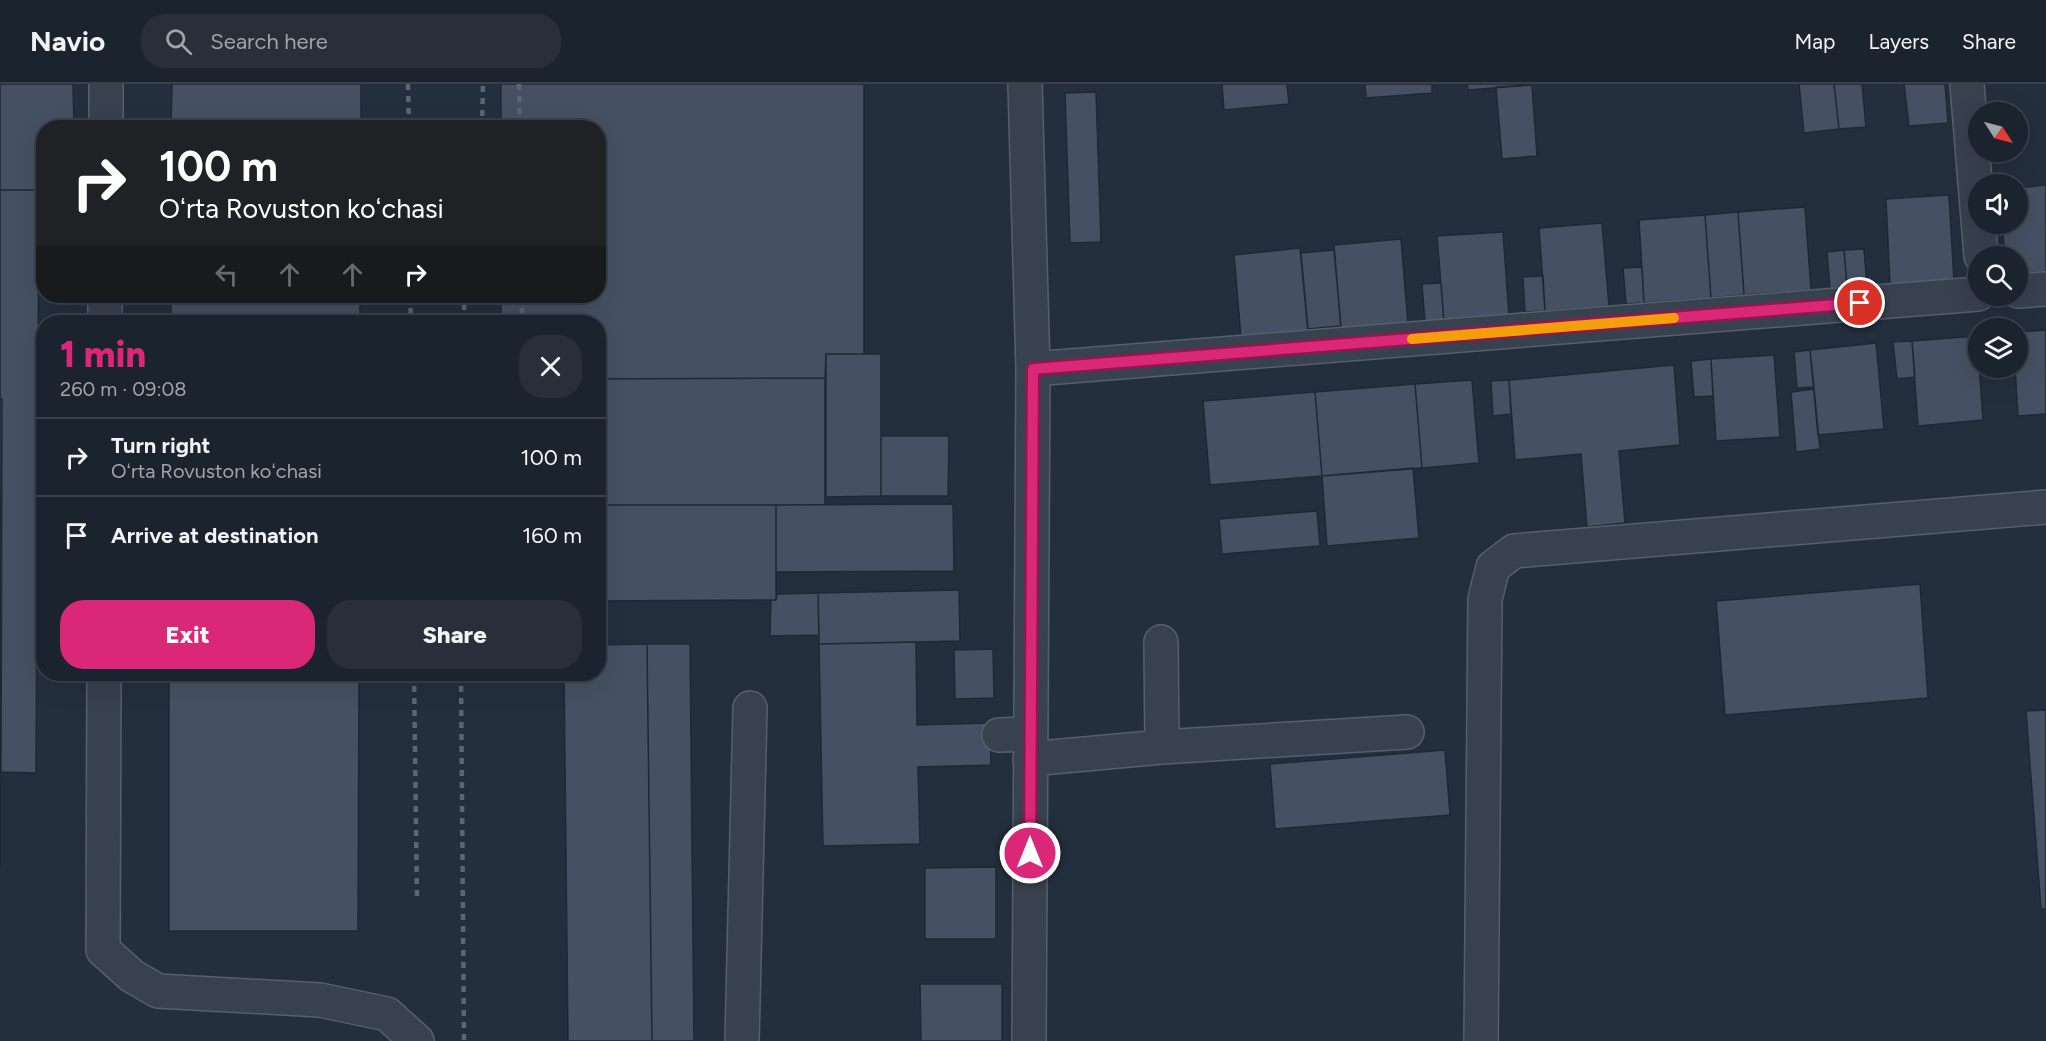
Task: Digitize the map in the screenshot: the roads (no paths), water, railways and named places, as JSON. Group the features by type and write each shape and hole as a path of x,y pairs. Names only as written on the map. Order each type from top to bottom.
{"street":[{"path":"106,84 106,120"},
{"path":"1025,84 1033,369 1020,743 1029,1041"},
{"path":"1967,84 1980,246"},
{"path":"2028,290 2046,289"},
{"path":"1033,369 1968,295"},
{"path":"1480,1041 1485,599 1493,567 1514,551 2046,507"},
{"path":"1161,642 1162,747"},
{"path":"104,681 103,950 132,976 158,991 320,1000 387,1014 417,1041"},
{"path":"742,1041 750,708"},
{"path":"1020,743 1162,747 1407,732"}],"railway":[{"path":"408,84 409,120"},
{"path":"482,120 483,84"},
{"path":"519,84 520,120"},
{"path":"410,303 411,315"},
{"path":"464,303 464,315"},
{"path":"522,303 522,315"},
{"path":"414,681 417,901"},
{"path":"461,681 464,1041"}]}
